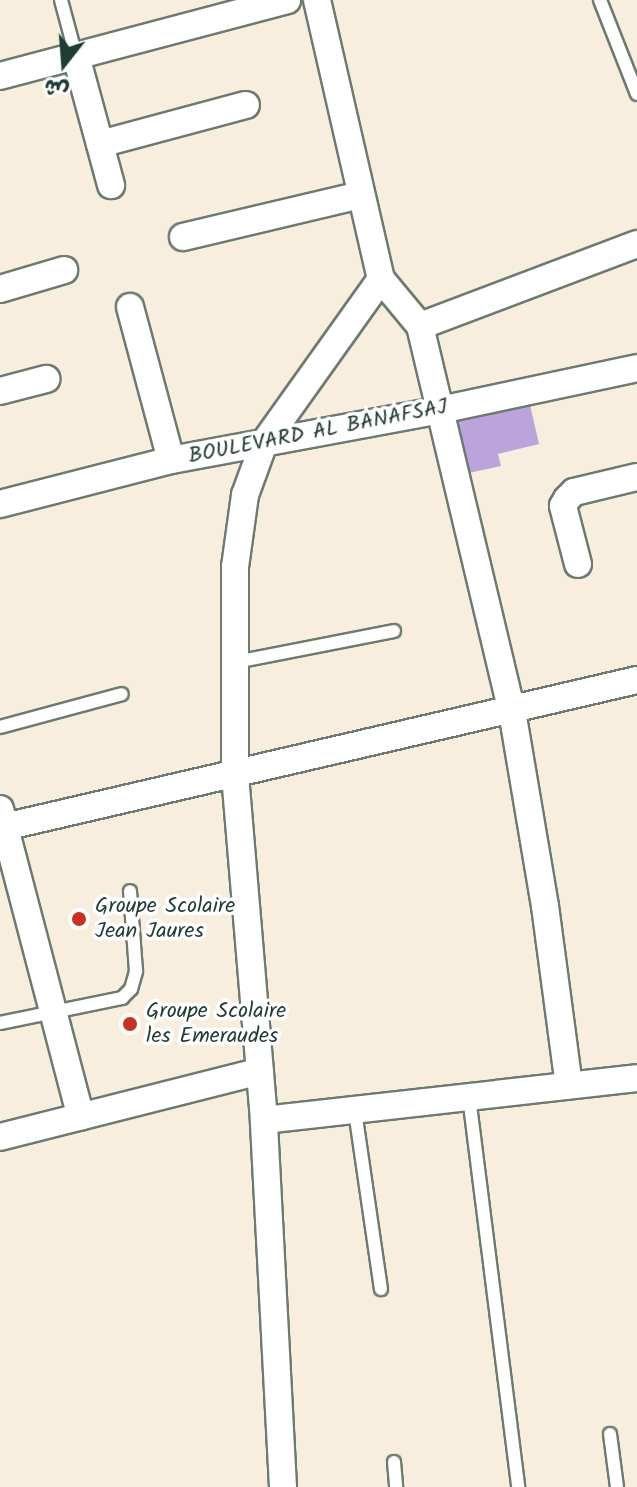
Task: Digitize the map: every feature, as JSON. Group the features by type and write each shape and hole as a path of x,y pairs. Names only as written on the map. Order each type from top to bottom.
{"street":[{"path":"0,76 287,0"},
{"path":"317,0 381,279 420,326 512,711 545,906 569,1085"},
{"path":"76,56 111,185"},
{"path":"100,144 246,105"},
{"path":"183,237 361,195"},
{"path":"420,326 637,244"},
{"path":"0,289 64,270"},
{"path":"283,1487 264,1120 235,774 235,567 245,495 264,443 381,279"},
{"path":"130,307 171,460"},
{"name":"BOULEVARD AL BANAFSAJ","path":"0,504 171,460 440,410 637,368"},
{"path":"0,391 46,379"},
{"path":"578,564 563,506 567,499 574,492 637,477"},
{"path":"81,1117 2,821 235,774 637,680"},
{"path":"0,1137 260,1071"},
{"path":"264,1120 637,1078"}],"lane":[{"path":"61,0 76,56"},
{"path":"600,0 637,94"},
{"path":"236,662 394,631"},
{"path":"0,727 122,694"},
{"path":"0,1023 122,998 131,989 136,971 130,891"},
{"path":"469,1097 518,1487"},
{"path":"355,1111 381,1289"},
{"path":"610,1434 617,1487"},
{"path":"394,1462 396,1487"}],"building":[{"path":"530,405 539,444 498,454 501,466 464,474 452,423"}],"place":[{"name":"Groupe Scolaire Jean Jaures","path":"79,919"},
{"name":"Groupe Scolaire les Emeraudes","path":"130,1024"}]}
